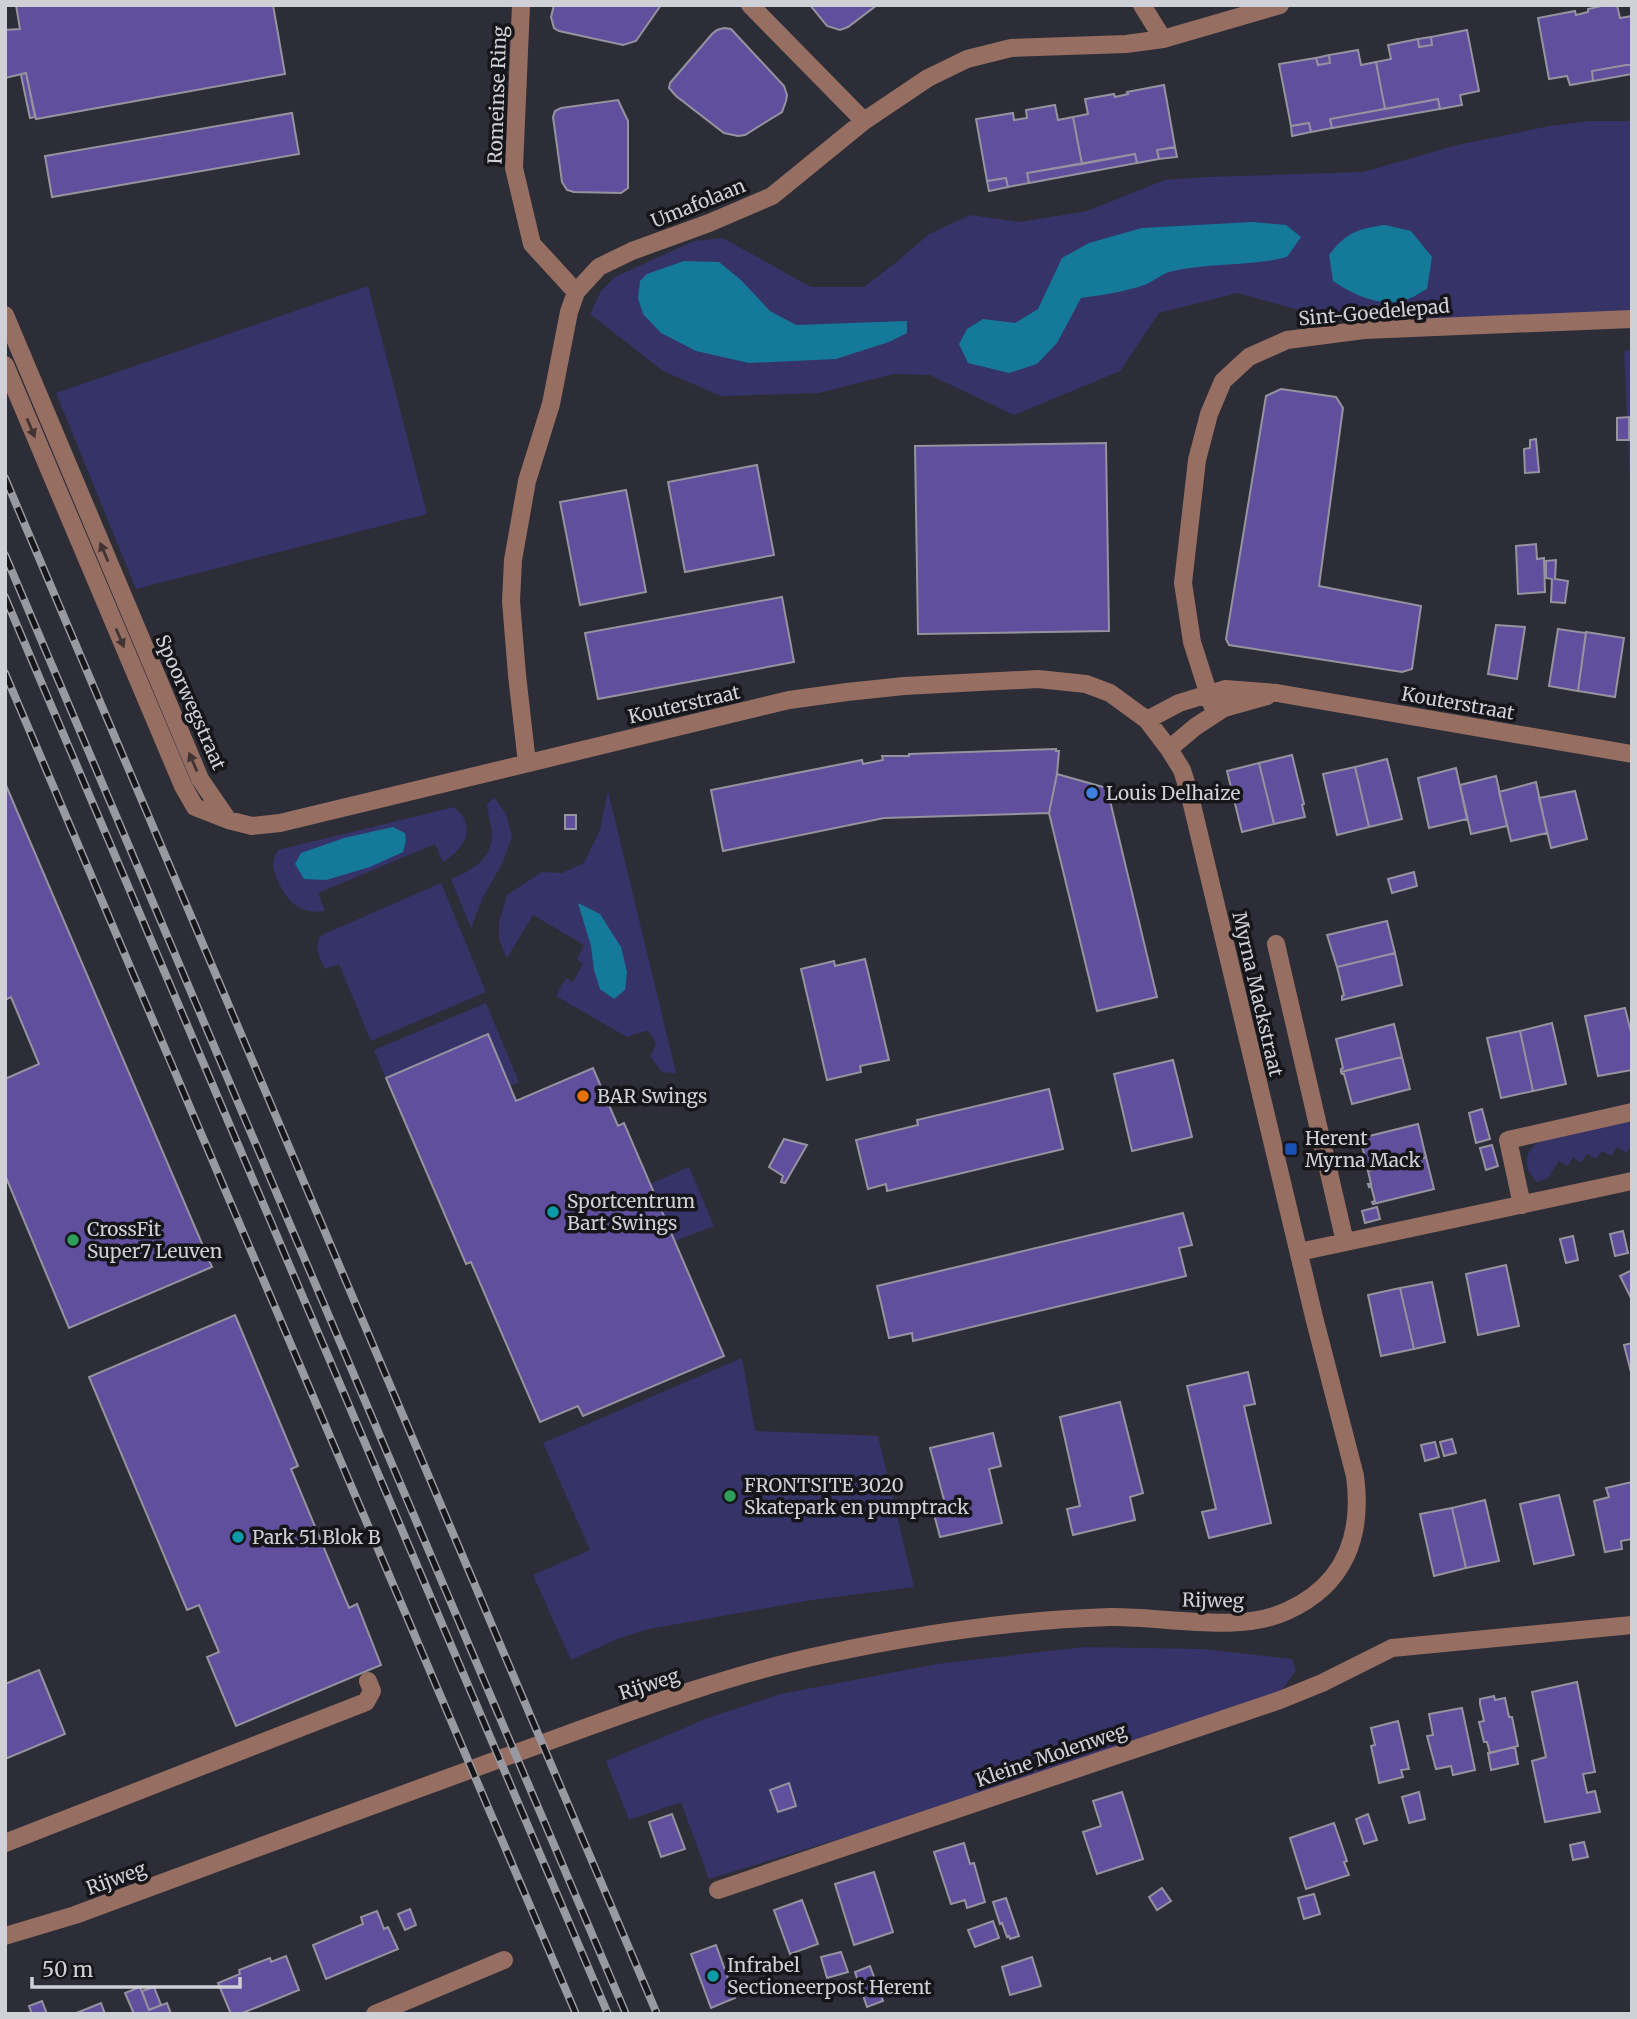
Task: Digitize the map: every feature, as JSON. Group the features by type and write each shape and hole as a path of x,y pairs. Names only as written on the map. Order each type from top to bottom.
{"street":[{"name":"Romeinse Ring","path":"521,5 514,168 532,244 576,292"},
{"path":"750,5 863,121"},
{"path":"1142,5 1163,39"},
{"name":"Umafolaan","path":"527,763 511,601 513,559 527,481 551,404 569,312 576,292 599,267 632,251 772,196 863,121 928,78 967,59 1011,48 1126,44 1163,39 1280,5"},
{"name":"Spoorwegstraat","path":"5,315 200,779 228,820"},
{"name":"Sint-Goedelepad","path":"1215,714 1192,642 1183,583 1197,460 1209,414 1223,381 1249,357 1287,340 1364,330 1632,319"},
{"name":"Spoorwegstraat","path":"5,365 183,786 195,807 228,820"},
{"name":"Kouterstraat","path":"228,820 252,826 280,823 789,700 847,692 1038,679 1086,684 1110,693 1147,720 1169,749 1224,708 1277,693"},
{"name":"Kouterstraat","path":"1147,720 1179,703 1225,689 1277,693 1632,754"},
{"name":"Myrna Mackstraat","path":"1169,749 1182,770 1189,792 1355,1476 1358,1500 1353,1539 1346,1556 1327,1586"},
{"path":"1276,944 1345,1242"},
{"path":"1522,1205 1507,1140 1632,1112"},
{"path":"1299,1252 1632,1181"},
{"name":"Rijweg","path":"5,1936 75,1915 646,1706 763,1670 881,1642 998,1624 1112,1617 1254,1622 1290,1610 1327,1586"},
{"name":"Kleine Molenweg","path":"718,1890 1280,1700 1322,1683 1392,1648 1632,1625"},
{"path":"5,1843 366,1702 372,1690 368,1681"},
{"path":"376,2014 400,2009 504,1960"}],"shaded area":[{"path":"1590,121 1632,121 1632,311 1580,316 1360,321 1299,310 1237,293 1159,313 1120,371 1014,415 930,375 893,374 819,393 721,396 663,371 590,314 601,291 615,277 694,241 723,238 811,287 864,287 929,234 970,215 1020,222 1087,211 1165,180 1363,172 1457,145 1550,126"},
{"path":"368,286 427,514 136,589 56,393"},
{"path":"1632,350 1632,529 1624,351"},
{"path":"608,791 676,1073 662,1072 650,1056 655,1044 648,1031 627,1037 556,996 566,978 573,982 583,964 577,959 584,945 533,915 507,958 499,940 499,923 507,895 542,872 562,873 584,863 600,830"},
{"path":"494,797 506,814 512,837 471,928 451,879 473,868 489,850 492,833 487,805"},
{"path":"454,807 466,822 467,829 462,844 451,857 443,862 435,844 318,893 325,911 302,909 290,901 276,876 273,862 278,850"},
{"path":"441,883 486,992 371,1041 339,964 325,969 318,952 319,939 322,935"},
{"path":"486,1003 519,1082 510,1086 488,1035 386,1078 374,1050"},
{"path":"1624,1122 1632,1123 1632,1145 1626,1153 1617,1147 1611,1156 1602,1151 1596,1159 1587,1154 1581,1163 1573,1157 1568,1166 1559,1161 1547,1179 1537,1182 1529,1171 1528,1154 1542,1140"},
{"path":"689,1167 714,1226 675,1241 650,1184"},
{"name":"FRONTSITE 3020 Skatepark en pumptrack","path":"742,1358 755,1431 878,1436 914,1587 812,1600 649,1629 620,1638 571,1660 533,1575 590,1550 543,1443"},
{"path":"1084,1647 1203,1649 1292,1659 1296,1670 1280,1693 960,1802 709,1879 681,1802 629,1820 606,1761 708,1718 781,1694 937,1664"}],"water":[{"path":"1252,222 1286,225 1301,237 1287,257 1183,269 1166,273 1147,284 1081,298 1057,343 1037,364 1009,373 968,363 959,344 967,329 983,319 1015,323 1038,309 1062,258 1089,243 1142,228"},
{"path":"1385,225 1411,231 1432,257 1427,289 1411,298 1383,302 1357,294 1333,281 1329,255 1335,247 1353,233"},
{"path":"684,261 719,262 741,280 770,311 796,325 907,321 907,333 889,342 836,359 749,363 696,351 661,333 643,314 638,298 640,281 647,274"},
{"path":"393,827 405,833 403,852 370,867 326,880 304,879 295,864 301,853 344,838"},
{"path":"578,903 600,914 621,947 627,972 625,990 614,999 600,989"}],"building":[{"path":"16,5 273,5 285,74 36,119 26,73 5,78 5,30 20,29"},
{"path":"554,5 661,5 636,41 623,45 559,31 554,28 551,17"},
{"path":"810,5 877,5 840,30 827,26"},
{"path":"1606,5 1617,5 1620,18 1632,16 1632,64 1592,71 1593,81 1570,85 1567,76 1549,79 1538,18 1575,11 1576,15"},
{"path":"724,28 731,29 784,86 787,95 782,112 745,135 724,133 669,88 670,83 712,34"},
{"path":"1467,30 1479,91 1460,95 1462,105 1440,109 1438,99 1385,109 1376,62 1391,59 1388,45 1418,39 1419,47 1432,45 1431,37"},
{"path":"1431,37 1432,45 1419,47 1418,39"},
{"path":"1358,50 1361,65 1376,62 1385,109 1330,119 1332,128 1311,132 1309,123 1291,126 1279,64 1316,58 1318,65 1330,63 1329,55"},
{"path":"1329,55 1330,63 1318,65 1316,58"},
{"path":"1632,64 1632,74 1593,81 1592,71"},
{"path":"26,73 35,117 30,118 21,75"},
{"path":"1164,85 1175,147 1157,150 1159,159 1137,163 1135,154 1082,164 1073,117 1088,114 1085,99 1114,94 1115,97"},
{"path":"1438,99 1440,109 1332,128 1330,119"},
{"path":"618,100 628,121 628,188 621,193 567,190 562,182 553,117 555,111"},
{"path":"1055,105 1058,120 1073,117 1082,164 1027,173 1029,183 1008,187 1006,178 987,181 976,119 1013,113 1014,120 1027,118 1026,110"},
{"path":"292,113 299,154 52,197 45,156"},
{"path":"1309,123 1311,132 1292,136 1291,126"},
{"path":"1175,147 1177,157 1159,159 1157,150"},
{"path":"1135,154 1137,163 1029,183 1027,173"},
{"path":"1006,178 1008,187 989,191 987,181"},
{"path":"1281,389 1336,397 1343,408 1319,586 1421,606 1412,669 1402,672 1229,645 1226,639 1266,396"},
{"path":"1629,417 1629,440 1617,440 1617,418"},
{"path":"1536,439 1539,472 1525,473 1524,449 1530,448 1530,440"},
{"path":"1106,443 1109,631 918,634 915,446"},
{"path":"757,465 774,555 685,572 668,482"},
{"path":"626,490 646,592 580,605 560,502"},
{"path":"1536,544 1537,559 1544,558 1545,592 1518,594 1516,546"},
{"path":"1556,560 1555,579 1568,581 1565,603 1551,602 1552,579 1546,578 1546,561"},
{"path":"782,597 794,662 598,699 585,633"},
{"path":"1496,625 1525,627 1517,679 1488,674"},
{"path":"1558,629 1586,633 1578,691 1549,686"},
{"path":"1586,632 1624,638 1615,697 1578,691"},
{"path":"1059,751 1057,774 1049,813 884,818 723,851 711,790 862,760 863,764 883,760 882,756"},
{"path":"1292,755 1305,817 1274,824 1259,763"},
{"path":"1387,759 1402,819 1369,827 1355,767"},
{"path":"1259,763 1274,824 1242,832 1227,771"},
{"path":"1355,767 1369,827 1337,835 1323,774"},
{"path":"1456,768 1467,819 1429,828 1418,778"},
{"path":"1057,774 1107,788 1157,997 1097,1011 1049,813"},
{"path":"1496,776 1507,826 1471,834 1460,785"},
{"path":"1536,782 1547,833 1511,841 1499,792"},
{"path":"5,783 212,1267 69,1328 5,1175 5,1079 39,1064 11,997 5,1000"},
{"path":"1575,791 1587,839 1551,848 1539,798"},
{"path":"565,815 576,815 576,829 565,829"},
{"path":"1414,872 1417,886 1392,893 1388,879"},
{"path":"1387,921 1395,953 1337,967 1327,935"},
{"path":"1395,953 1402,985 1342,1000 1344,995 1337,967"},
{"path":"865,959 889,1060 860,1066 861,1072 827,1080 801,969 834,961 835,966"},
{"path":"1625,1008 1632,1036 1632,1070 1598,1076 1585,1016"},
{"path":"1552,1023 1566,1084 1533,1091 1520,1031"},
{"path":"1394,1024 1402,1057 1341,1072 1343,1068 1336,1039"},
{"path":"1520,1031 1533,1091 1501,1098 1487,1038"},
{"name":"Sportcentrum Bart Swings","path":"488,1034 516,1101 593,1068 618,1126 624,1123 724,1356 583,1416 578,1406 540,1422 471,1262 466,1264 386,1078"},
{"path":"1402,1057 1410,1089 1352,1104 1344,1074 1341,1072"},
{"path":"1173,1060 1192,1137 1132,1151 1114,1074"},
{"path":"1049,1089 1063,1149 887,1191 886,1184 868,1189 856,1140 918,1125 917,1120"},
{"path":"1482,1109 1490,1139 1476,1143 1469,1113"},
{"path":"1418,1124 1426,1157 1368,1171 1361,1141 1357,1139"},
{"path":"784,1139 807,1145 785,1183 781,1182 783,1176 769,1167"},
{"path":"1492,1145 1498,1166 1486,1170 1480,1148"},
{"path":"1426,1157 1434,1189 1373,1204 1375,1201 1368,1184 1371,1184 1368,1171"},
{"path":"1377,1207 1380,1219 1365,1223 1362,1211"},
{"path":"1183,1213 1192,1245 1179,1248 1186,1276 913,1341 912,1333 889,1338 877,1286"},
{"path":"1623,1231 1628,1253 1615,1256 1610,1234"},
{"path":"1573,1236 1578,1260 1566,1263 1560,1239"},
{"path":"1506,1265 1519,1326 1478,1335 1466,1274"},
{"path":"1632,1270 1632,1300 1620,1276"},
{"path":"1432,1282 1445,1342 1414,1349 1400,1288"},
{"path":"1400,1288 1414,1349 1381,1356 1368,1295"},
{"name":"Park 51 Blok B","path":"235,1315 298,1466 291,1469 349,1608 357,1604 381,1665 236,1726 207,1657 219,1652 199,1605 187,1610 89,1377"},
{"path":"1632,1343 1632,1371 1631,1372 1624,1345"},
{"path":"1248,1372 1255,1404 1244,1406 1271,1523 1209,1538 1202,1512 1216,1509 1187,1386"},
{"path":"1120,1402 1143,1493 1130,1497 1135,1520 1073,1535 1067,1509 1080,1506 1060,1417"},
{"path":"993,1433 1001,1466 989,1469 1002,1523 940,1537 934,1514 947,1511 930,1448"},
{"path":"1452,1439 1456,1453 1444,1456 1440,1442"},
{"path":"1435,1442 1439,1457 1425,1461 1421,1445"},
{"path":"1632,1482 1632,1539 1621,1541 1622,1549 1605,1552 1594,1501 1609,1497 1606,1488"},
{"path":"1559,1495 1574,1555 1534,1564 1520,1504"},
{"path":"1485,1500 1499,1561 1466,1568 1452,1508"},
{"path":"1452,1508 1466,1568 1434,1576 1420,1514"},
{"path":"39,1670 65,1734 5,1759 5,1684"},
{"path":"1577,1682 1595,1772 1583,1774 1587,1793 1595,1791 1600,1812 1545,1822 1532,1761 1546,1757 1532,1692"},
{"path":"1494,1696 1495,1700 1505,1698 1518,1746 1490,1753 1479,1722 1484,1721 1480,1699"},
{"path":"1462,1708 1475,1770 1453,1775 1451,1766 1436,1769 1427,1736 1433,1735 1429,1714"},
{"path":"1398,1721 1409,1769 1401,1770 1403,1777 1379,1783 1371,1746 1375,1745 1371,1728"},
{"path":"1515,1747 1518,1764 1491,1770 1488,1753"},
{"path":"789,1783 796,1806 778,1812 770,1790"},
{"path":"1122,1792 1143,1859 1097,1874 1083,1832 1101,1826 1093,1801"},
{"path":"1419,1792 1425,1819 1409,1823 1402,1797"},
{"path":"672,1814 685,1849 661,1857 649,1822"},
{"path":"1368,1814 1377,1840 1364,1844 1356,1819"},
{"path":"1334,1823 1349,1875 1306,1889 1290,1838"},
{"path":"1584,1842 1588,1857 1573,1860 1570,1845"},
{"path":"964,1843 970,1864 974,1863 985,1902 967,1908 965,1900 951,1904 934,1852"},
{"path":"874,1872 893,1932 854,1945 835,1884"},
{"path":"1162,1888 1171,1901 1157,1910 1149,1897"},
{"path":"1314,1894 1320,1914 1304,1919 1298,1898"},
{"path":"1006,1898 1019,1936 1010,1939 1002,1923 1000,1924 993,1902"},
{"path":"802,1900 818,1944 790,1954 774,1910"},
{"path":"410,1909 416,1925 405,1930 398,1914"},
{"path":"377,1911 384,1929 388,1927 398,1949 326,1979 313,1945 363,1924 361,1917"},
{"path":"993,1921 999,1938 975,1947 968,1930"},
{"name":"Infrabel Sectioneerpost Herent","path":"716,1945 735,1998 711,2008 691,1954"},
{"path":"841,1952 848,1972 827,1978 821,1957"},
{"path":"286,1956 299,1990 240,2014 231,2014 218,1983 240,1974 239,1970 270,1958 271,1962"},
{"path":"1032,1957 1041,1986 1010,1995 1002,1967"},
{"path":"870,1966 883,2001 867,2007 855,1972"},
{"path":"140,1987 149,2010 167,2003 171,2014 134,2014 125,1993"},
{"path":"154,1987 161,2005 149,2010 142,1991"},
{"path":"42,2001 47,2014 32,2014 29,2006"},
{"path":"101,2003 105,2014 74,2014"}],"railway":[{"path":"5,478 657,2014"},
{"path":"5,555 626,2014"},
{"path":"5,597 608,2014"},
{"path":"5,673 576,2014"}],"place":[{"name":"Louis Delhaize","path":"1092,793"},
{"name":"BAR Swings","path":"583,1096"},
{"name":"Herent Myrna Mack","path":"1291,1149"},
{"name":"Sportcentrum Bart Swings","path":"553,1212"},
{"name":"CrossFit Super7 Leuven","path":"73,1240"},
{"name":"FRONTSITE 3020 Skatepark en pumptrack","path":"730,1496"},
{"name":"Park 51 Blok B","path":"238,1537"},
{"name":"Infrabel Sectioneerpost Herent","path":"713,1976"}]}
